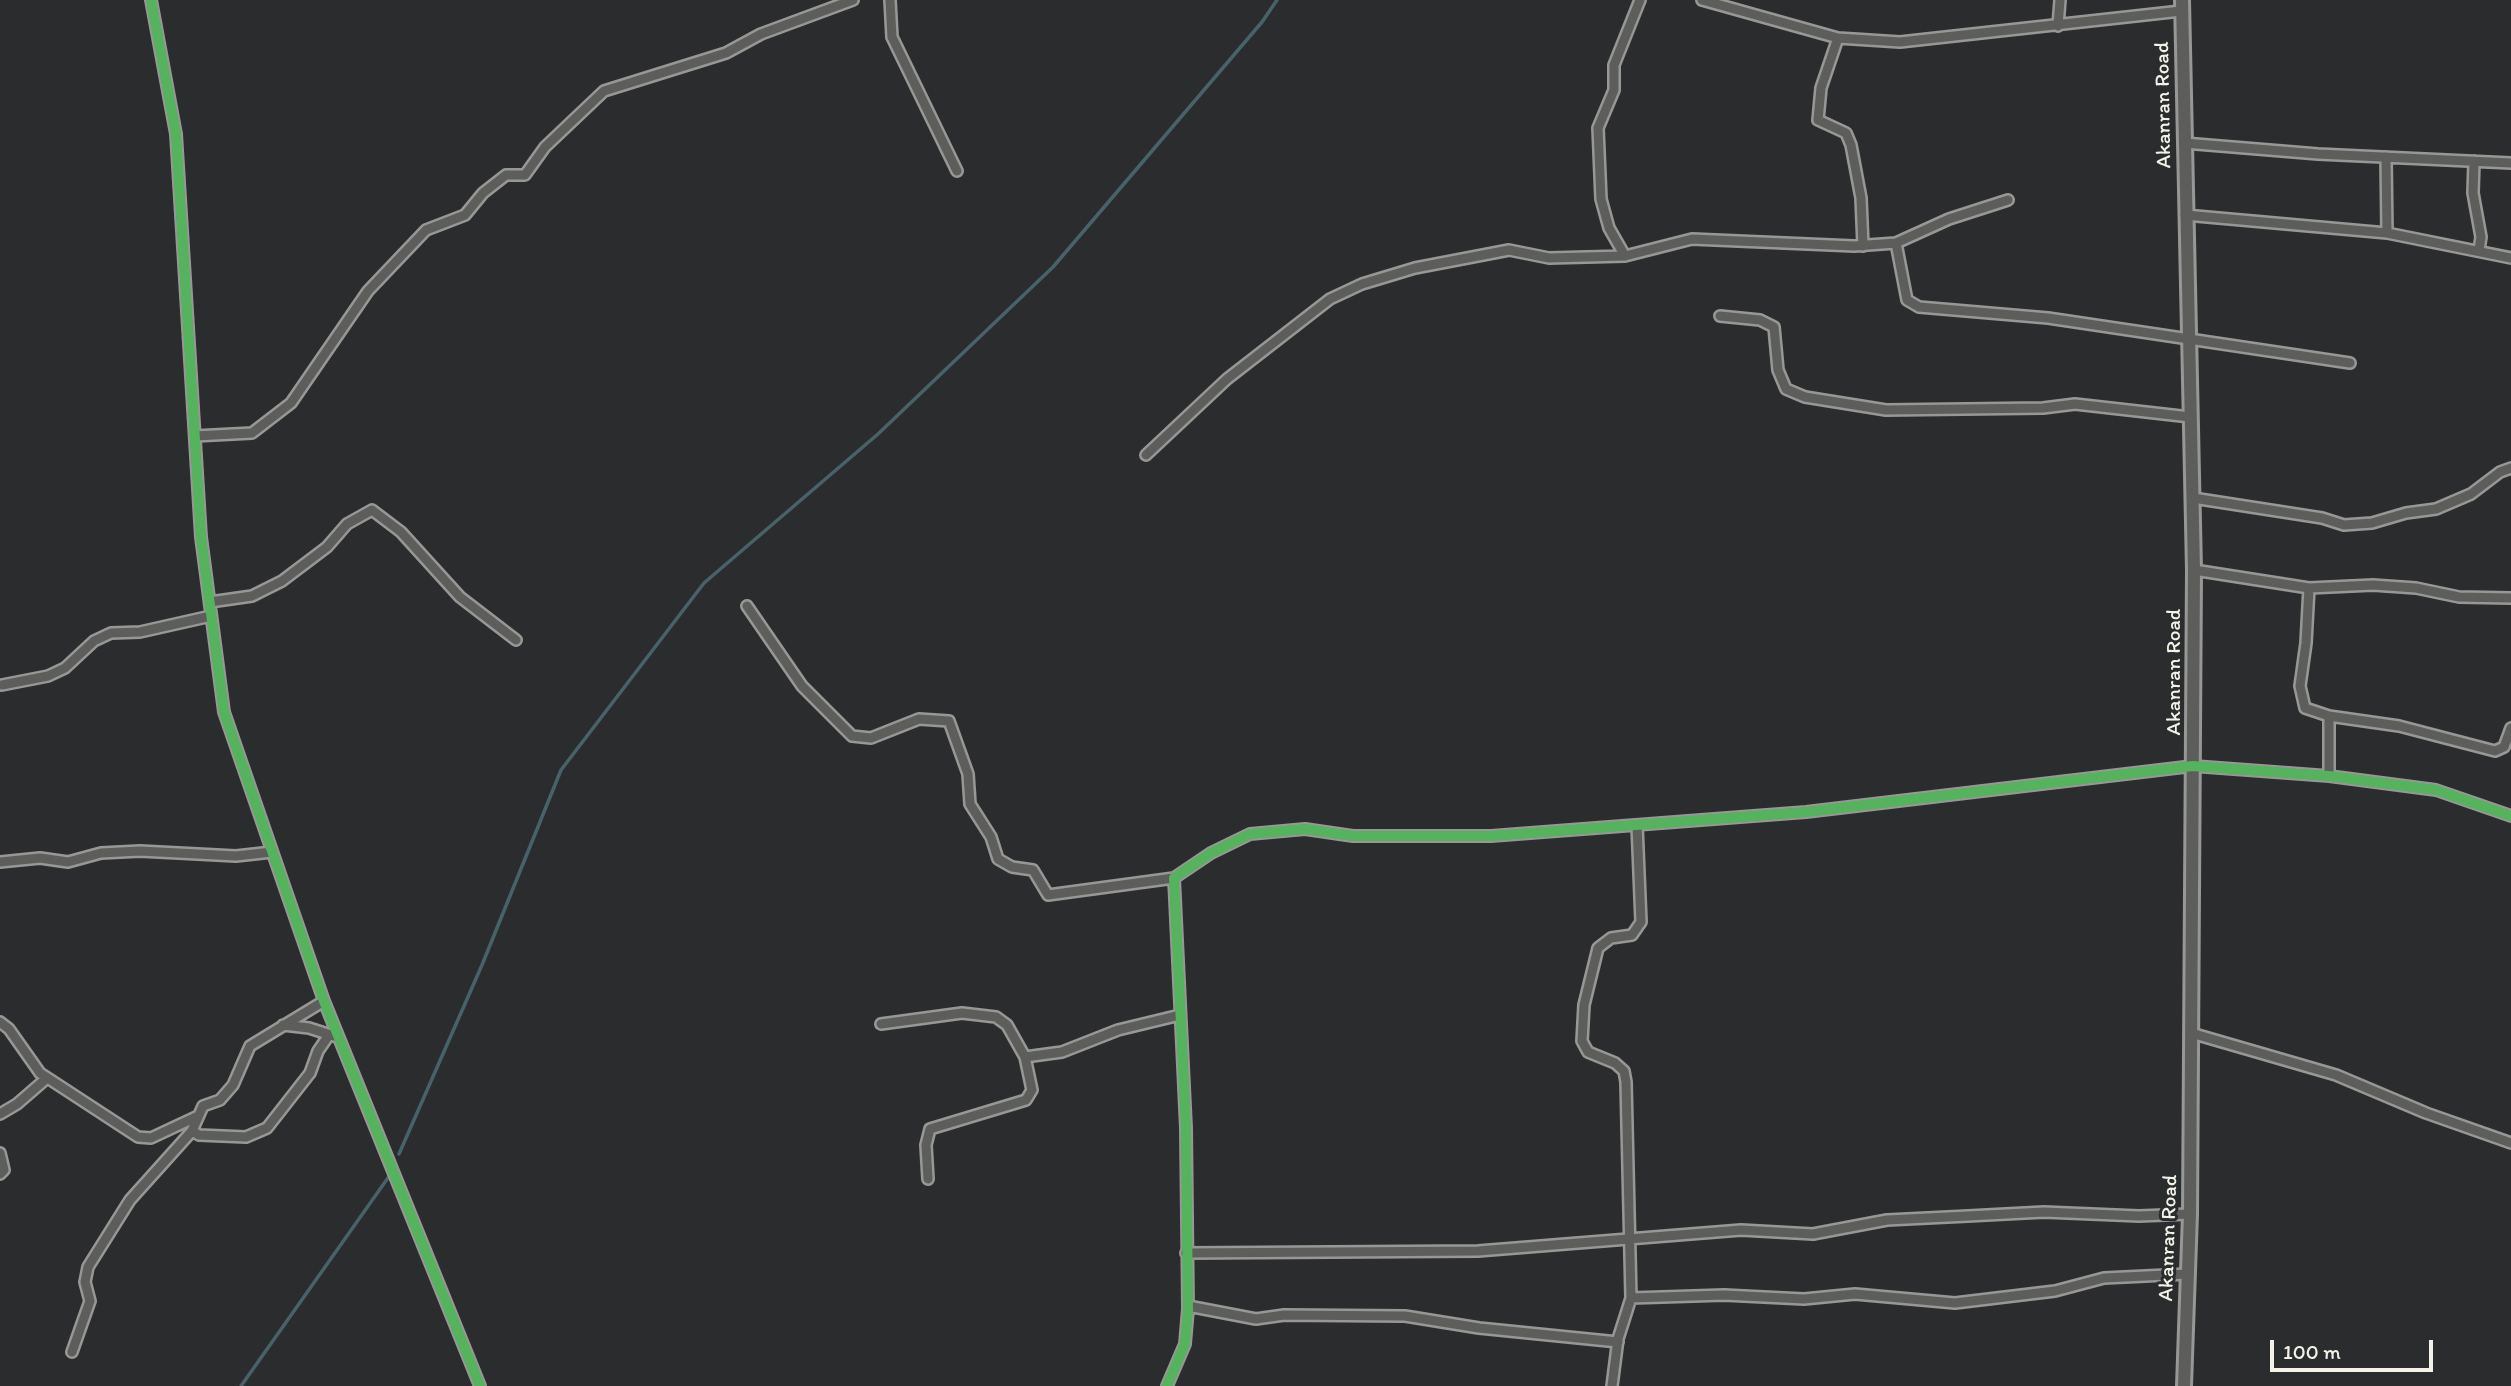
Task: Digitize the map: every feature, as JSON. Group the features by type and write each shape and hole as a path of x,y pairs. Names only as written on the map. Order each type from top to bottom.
{"main road":[{"name":"Akanran Road","path":"2182,6 2194,570 2189,1214 2184,1386"}],"street":[{"path":"151,0 176,134 201,537 224,712 324,1001 480,1386"},
{"path":"195,436 252,433 291,403 368,291 426,230 465,215 483,193 506,175 525,175 545,147 604,91 726,53 761,34 853,0"},
{"path":"890,0 892,37 957,171"},
{"path":"1625,256 1609,228 1601,199 1598,128 1614,90 1614,65 1640,0"},
{"path":"1702,0 1838,38 1900,42 2058,26 2182,6"},
{"path":"2058,26 2060,0"},
{"path":"1838,38 1821,88 1818,120 1846,133 1851,145 1861,198 1863,246"},
{"path":"2184,144 2511,163"},
{"path":"2386,157 2387,233"},
{"path":"2474,161 2473,193 2481,237 2479,250"},
{"path":"1146,454 1227,379 1330,299 1362,284 1415,268 1509,250 1549,258 1625,256 1692,239 1863,246 1896,243 1949,219 2008,200"},
{"path":"2185,215 2387,233 2511,258"},
{"path":"1896,243 1907,300 1919,307 2048,318 2350,363"},
{"path":"1720,316 1760,320 1774,327 1778,370 1786,389 1805,397 1886,410 2043,408 2075,404 2190,417"},
{"path":"2193,499 2322,518 2344,525 2372,523 2406,513 2436,509 2470,494 2500,472 2511,468"},
{"path":"210,602 252,596 282,582 327,547 347,524 372,510 401,531 460,597 516,640"},
{"path":"2194,570 2309,589 2373,585 2416,588 2459,597 2511,598"},
{"path":"2309,589 2300,697 2305,708 2329,716 2399,726 2495,751 2504,747 2511,728"},
{"path":"747,606 803,686 852,736 871,738 919,719 949,721 968,774 970,804 991,837 998,859 1012,866 1033,870 1048,895 1174,878 1211,853 1250,835 1305,829 1353,836 1491,836 1807,812 2193,766 2329,776 2436,790 2511,816"},
{"path":"2,685 48,676 65,668 94,641 111,633 140,632 211,616"},
{"path":"2329,716 2329,776"},
{"path":"1612,1386 1618,1342 1631,1298 1632,1240 1625,1144 1624,1071 1615,1063 1588,1052 1582,1041 1584,1005 1598,948 1611,938 1632,935 1641,922 1637,825"},
{"path":"0,862 40,858 68,862 101,853 140,851 236,856 272,852"},
{"path":"1167,1386 1185,1344 1188,1306 1186,1128 1174,878"},
{"path":"72,1352 90,1301 85,1282 88,1267 130,1200 192,1131 202,1106 220,1100 233,1085 250,1046 324,1001"},
{"path":"881,1024 962,1013 996,1017 1007,1025 1026,1057 1032,1090 1026,1100 930,1129 926,1145 928,1180"},
{"path":"1026,1057 1062,1052 1118,1030 1181,1015"},
{"path":"0,1022 9,1029 47,1078 83,1098 123,1130 138,1137 151,1138 198,1116"},
{"path":"281,1025 309,1028 339,1038"},
{"path":"2191,1032 2336,1075 2426,1114 2511,1143"},
{"path":"192,1131 199,1135 246,1137 267,1129 310,1073 318,1051 329,1035"},
{"path":"0,1114 17,1104 47,1078"},
{"path":"0,1153 4,1170 0,1174"},
{"path":"1186,1253 1478,1251 1741,1230 1813,1234 1887,1220 2045,1212 2139,1216 2189,1214"},
{"path":"1631,1298 1724,1295 1804,1299 1855,1294 1955,1303 2054,1291 2104,1278 2187,1275"},
{"path":"1188,1306 1256,1319 1284,1315 1405,1316 1479,1328 1618,1342"}],"waterway":[{"path":"399,1154 482,965 561,770 704,583 878,434 1053,267 1262,22 1277,0"},
{"path":"241,1386 390,1175"}],"cycle path":[{"path":"151,0 176,134 201,537 224,712 324,1001 480,1386"},
{"path":"1167,1386 1185,1344 1188,1309 1186,1128 1174,878 1211,853 1250,834 1305,829 1353,836 1491,836 1806,812 2193,766 2329,776 2436,790 2511,816"}]}
